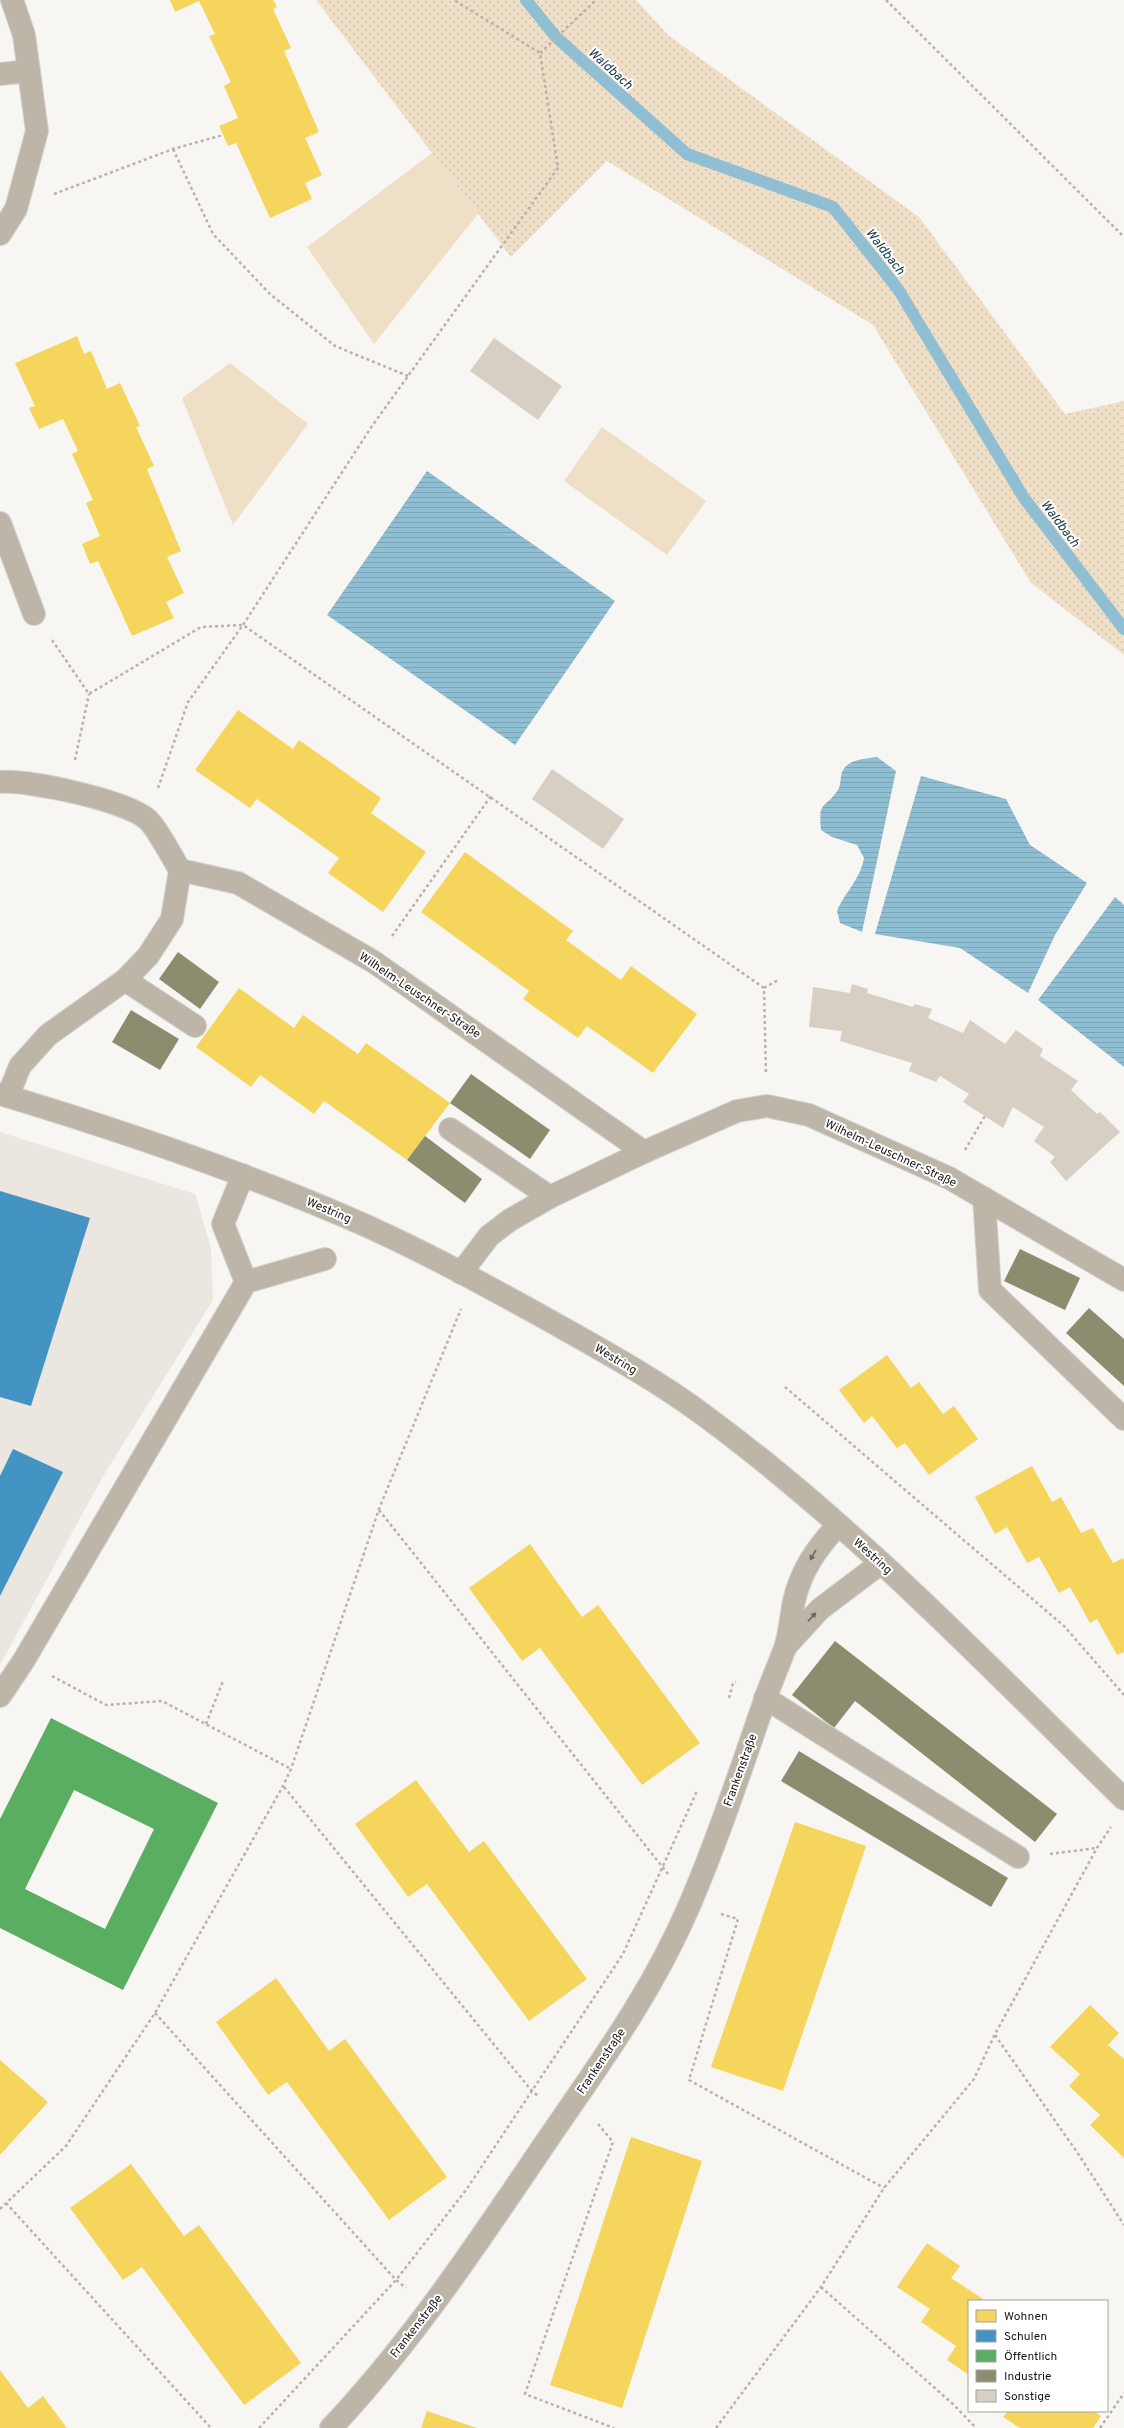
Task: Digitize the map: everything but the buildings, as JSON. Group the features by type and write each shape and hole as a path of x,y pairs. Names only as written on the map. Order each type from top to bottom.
{"street":[{"path":"0,234 16,209 37,131 24,35 12,0"},
{"path":"0,74 29,70"},
{"path":"0,522 34,614"},
{"path":"0,782 68,790 120,806 148,819 180,870 172,919 148,956 125,980 48,1035 20,1066 4,1095"},
{"name":"Wilhelm-Leuschner-Straße","path":"180,870 238,883 374,962 644,1152"},
{"path":"125,980 195,1026"},
{"name":"Westring","path":"4,1095 243,1175 345,1216 467,1275 626,1363 703,1415 760,1459 838,1525 881,1563 1124,1799"},
{"name":"Wilhelm-Leuschner-Straße","path":"467,1275 490,1236 510,1220 550,1197 644,1152 737,1111 767,1106 809,1115 949,1178 1124,1280"},
{"path":"450,1129 550,1197"},
{"path":"243,1175 223,1224 246,1282"},
{"path":"984,1198 990,1290 1124,1419"},
{"path":"0,1696 24,1660 246,1282 325,1259"},
{"name":"Frankenstraße","path":"331,2428 431,2308 607,2055 660,1969 690,1904 747,1756 765,1698 786,1646 794,1599 802,1575 815,1550 838,1525"},
{"name":"Frankenstraße","path":"786,1646 820,1609 881,1563"},
{"path":"765,1698 1018,1857"}],"path":[{"path":"148,819 188,702 243,625 372,426 558,168 540,53 454,0"},
{"path":"540,53 596,0"},
{"path":"886,0 1124,237"},
{"path":"16,209 173,149 223,135"},
{"path":"173,149 213,234 270,294 335,346 408,376"},
{"path":"34,614 89,694"},
{"path":"68,790 89,694 200,627 243,625 491,796 764,988"},
{"path":"374,962 491,796"},
{"path":"764,988 778,980"},
{"path":"764,988 767,1106"},
{"path":"949,1178 985,1116"},
{"path":"0,2209 66,2146 155,2013 283,1786 291,1769 379,1509 467,1275"},
{"path":"786,1387 1064,1626 1124,1695"},
{"path":"379,1509 663,1867 690,1904 738,1919 689,2080 884,2188"},
{"path":"24,1660 106,1705 162,1701 291,1769"},
{"path":"728,1704 733,1683 773,1678"},
{"path":"206,1724 223,1681"},
{"path":"283,1786 531,2090 564,2116"},
{"path":"259,2428 396,2280 466,2190 531,2090 623,1954 698,1789"},
{"path":"716,2428 821,2287 884,2188 974,2079 995,2034 1097,1848 1112,1825"},
{"path":"1018,1857 1097,1848"},
{"path":"155,2013 396,2280 431,2308"},
{"path":"995,2034 1079,2155 1124,2225"},
{"path":"577,2097 613,2142 526,2394 614,2428"},
{"path":"6,2203 211,2428"},
{"path":"821,2287 954,2405 976,2428"},
{"path":"1100,2428 1124,2393"}],"shaded area":[{"path":"316,0 636,0 668,35 919,217 1065,414 1124,401 1124,655 1031,583 873,325 607,161 511,257"},
{"path":"432,153 478,214 374,344 307,247"},
{"path":"230,363 308,424 233,525 182,398"},
{"path":"602,427 706,501 667,555 564,481"},
{"path":"0,1132 195,1194 211,1248 213,1300 102,1478 0,1665"}],"water":[{"path":"427,471 615,601 515,745 327,615"},
{"path":"877,757 896,771 862,932 840,923 837,911 856,879 864,858 857,845 832,837 821,830 820,814 823,806 839,788 841,774 848,764 857,760"},
{"path":"921,776 1006,799 1030,845 1087,883 1055,935 1028,993 960,948 875,934"},
{"path":"1115,897 1124,905 1124,1067 1038,1000"}],"waterway":[{"name":"Waldbach","path":"526,0 556,37 687,154 833,207 898,289 1024,498 1124,629"}]}
